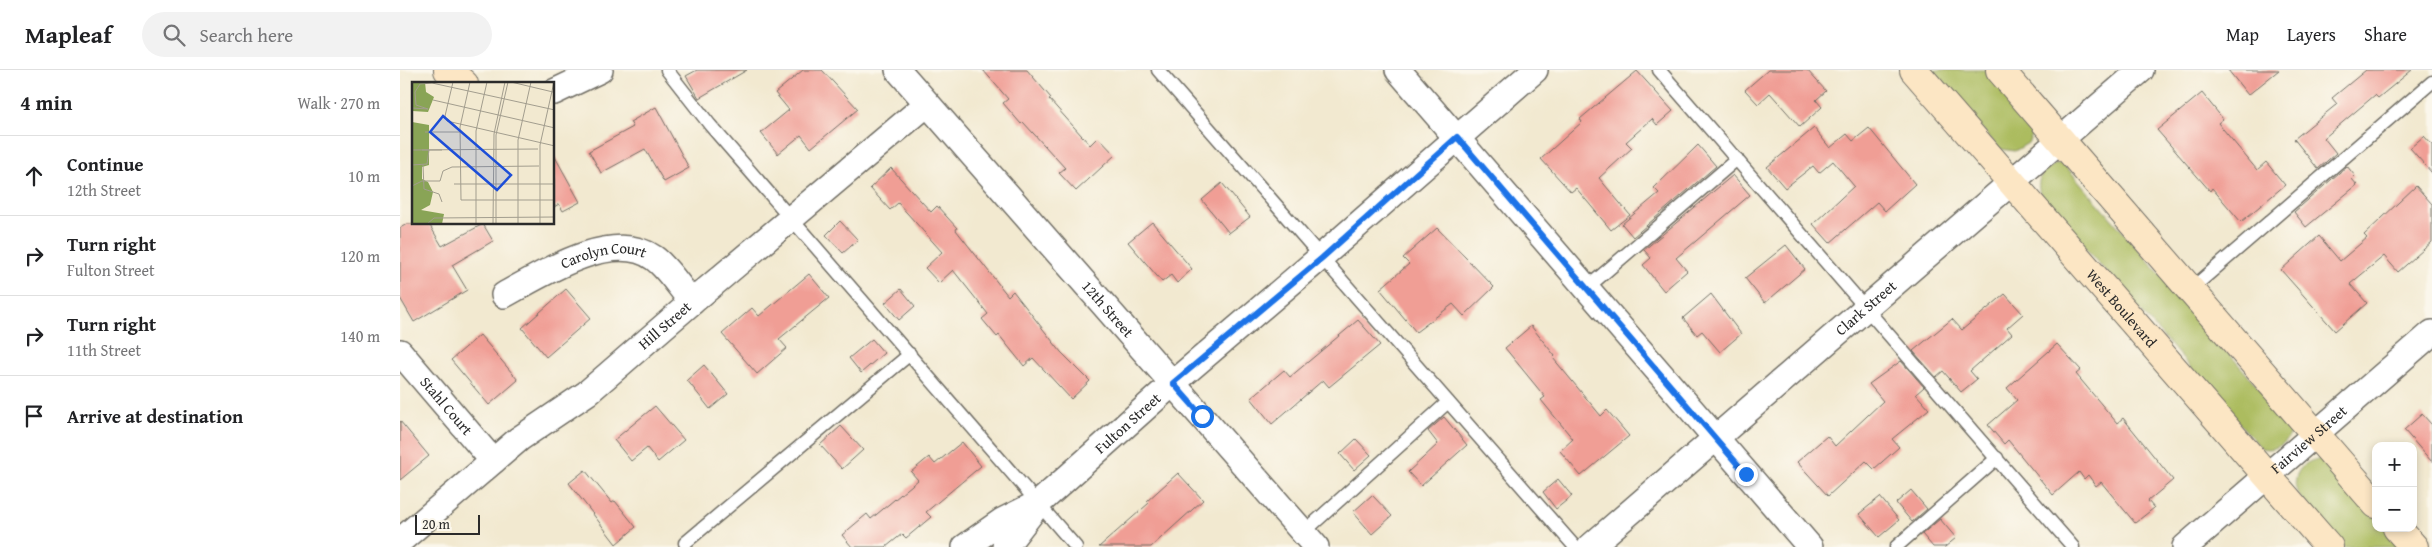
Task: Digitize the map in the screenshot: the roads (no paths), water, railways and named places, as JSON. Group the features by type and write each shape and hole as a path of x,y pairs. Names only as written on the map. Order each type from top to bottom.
{"street":[{"path":"448,70 462,82"},
{"path":"555,92 600,70"},
{"name":"12th Street","path":"898,70 1309,540"},
{"path":"1398,70 1810,547"},
{"name":"Fulton Street","path":"1005,547 1038,503 1173,383 1322,258 1535,70"},
{"name":"West Boulevard","path":"1914,70 2329,547"},
{"path":"2000,70 2372,499"},
{"name":"Clark Street","path":"1590,547 2141,70"},
{"name":"Hill Street","path":"400,541 520,439 588,393 692,302 927,104"},
{"name":"Carolyn Court","path":"504,294 569,260 591,251 629,250 644,253 654,258 692,302"},
{"name":"Fairview Street","path":"2186,547 2432,333"},
{"name":"Stahl Court","path":"400,352 494,461"},
{"name":"Fulton Street","path":"965,547 1002,521 1038,503"},
{"path":"2401,532 2414,547"}],"lane":[{"path":"667,70 704,118 792,217 1076,547"},
{"path":"1158,70 1575,547"},
{"path":"1659,70 2073,547"},
{"path":"2190,290 2432,82"},
{"path":"1588,288 1737,159"},
{"path":"685,543 910,354"},
{"path":"1309,540 1448,402"},
{"path":"1896,547 1997,458"}]}
